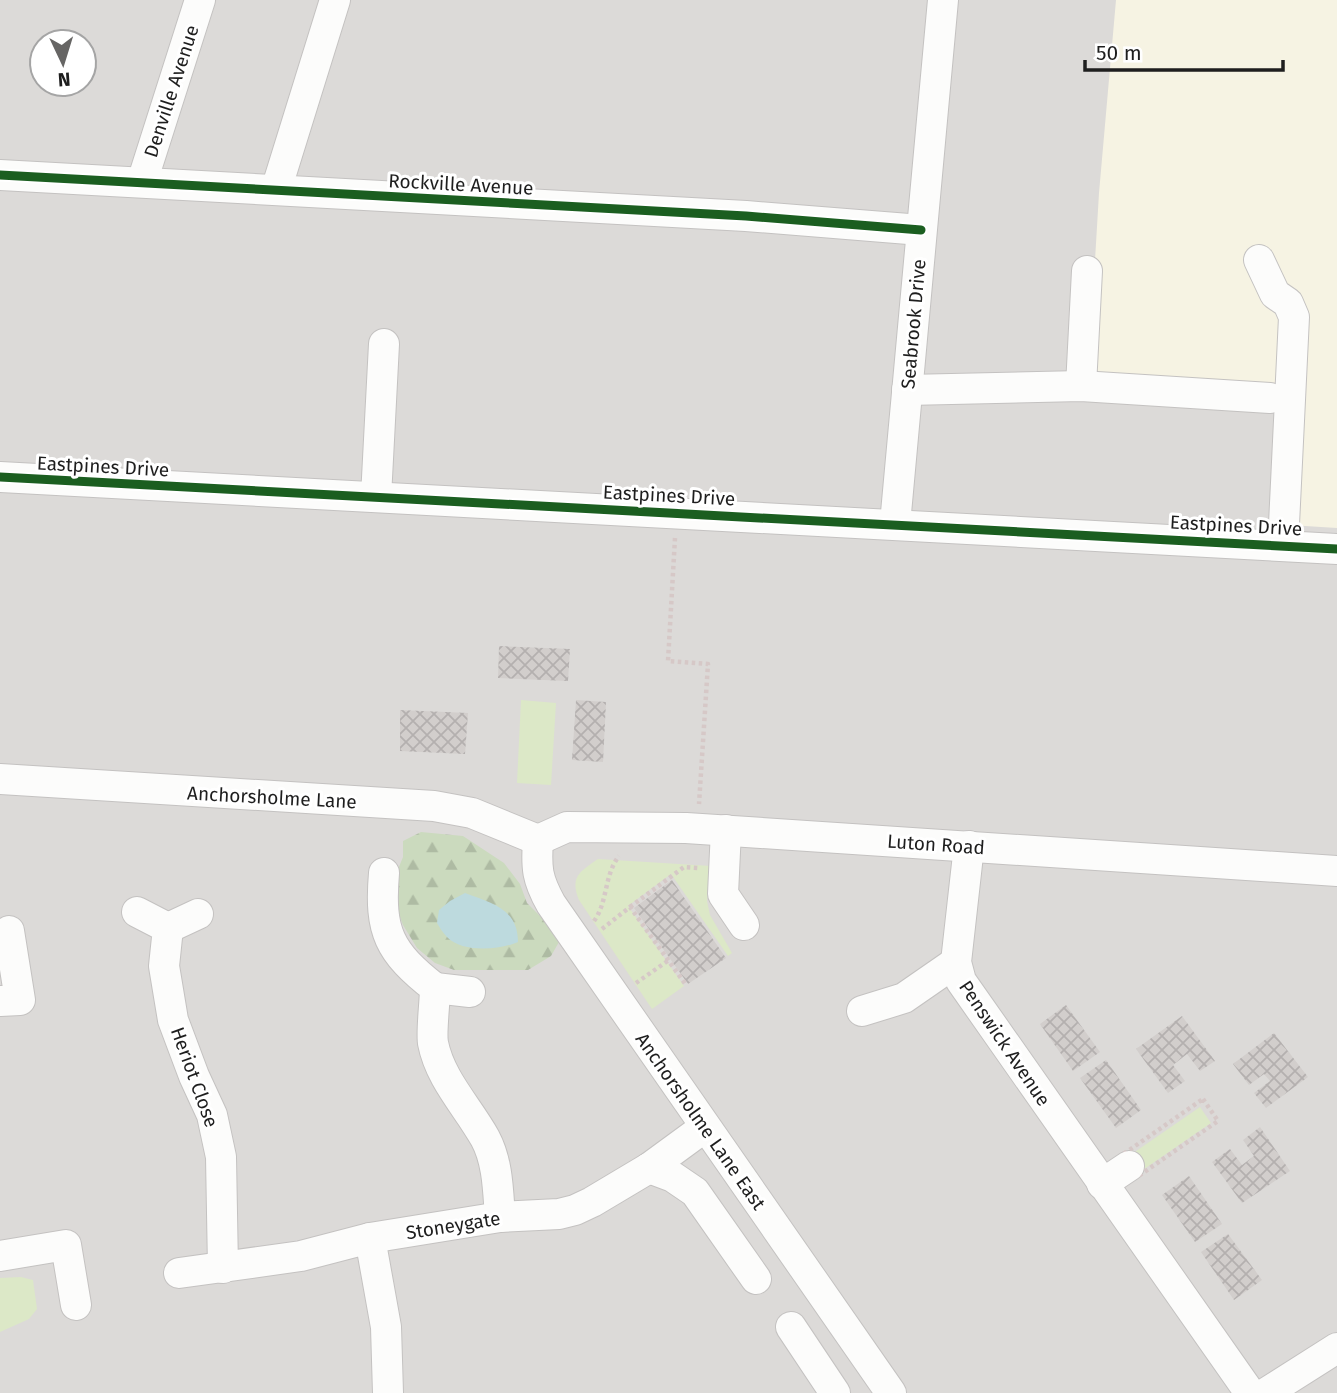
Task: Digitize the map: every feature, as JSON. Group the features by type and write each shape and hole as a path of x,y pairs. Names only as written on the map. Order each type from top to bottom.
{"street":[{"name":"Denville Avenue","path":"142,182 200,0"},
{"path":"276,190 335,0"},
{"name":"Seabrook Drive","path":"895,524 943,0"},
{"name":"Rockville Avenue","path":"0,175 747,216 921,230"},
{"path":"1259,260 1275,294 1287,303 1294,317 1283,545"},
{"path":"1080,386 1087,271"},
{"path":"376,497 384,344"},
{"path":"907,390 1080,386 1270,398"},
{"name":"Eastpines Drive","path":"0,477 1337,549"},
{"name":"Anchorsholme Lane","path":"0,779 434,806 472,813 538,840"},
{"name":"Luton Road","path":"538,840 567,827 642,827 1337,871"},
{"path":"711,830 724,870 723,894 744,925"},
{"name":"Anchorsholme Lane East","path":"538,840 536,866 540,883 579,945 891,1393"},
{"name":"Penswick Avenue","path":"969,846 956,962 961,981 1250,1393"},
{"path":"384,873 382,905 388,934 401,959 435,988 470,992"},
{"path":"137,912 168,928 198,914"},
{"name":"Heriot Close","path":"168,928 164,966 173,1020 212,1115 221,1157 223,1268"},
{"path":"0,1001 20,1000 9,931"},
{"path":"862,1011 904,998 956,962"},
{"path":"435,988 436,1012 432,1040 443,1073 486,1140 496,1168 500,1217"},
{"name":"Stoneygate","path":"179,1273 301,1256 370,1238 500,1217 559,1214 575,1210 649,1168 705,1127"},
{"path":"1102,1184 1129,1166"},
{"path":"649,1168 673,1177 695,1192 756,1279"},
{"path":"370,1238 386,1327 388,1393"},
{"path":"0,1256 66,1245 76,1304"},
{"path":"791,1327 835,1393"},
{"path":"1266,1393 1337,1348"}],"path":[{"path":"676,513 668,661 708,664 711,830"},
{"path":"579,945 599,914 612,865 642,827"},
{"path":"579,945 684,867 724,870"},
{"path":"630,906 686,985"},
{"path":"616,997 669,960"},
{"path":"1203,1099 1218,1121 1137,1177 1129,1166 1122,1155 1203,1099"}],"shaded area":[{"path":"0,0 1337,0 1337,1393 0,1393"},
{"path":"1116,0 1337,0 1337,528 1273,524 1280,389 1088,378 1099,193"}],"green space":[{"path":"521,700 556,703 551,785 517,783"},
{"path":"421,832 463,836 504,863 520,884 527,903 548,924 559,942 551,956 528,970 454,970 435,963 417,948 403,925 395,904 394,879 403,857 403,841"},
{"path":"598,859 711,866 707,901 710,915 732,953 728,956 671,874 628,906 684,986 652,1009 576,892 578,876"},
{"path":"1200,1107 1211,1123 1137,1174 1126,1158"},
{"path":"21,1277 33,1280 37,1309 29,1319 0,1332 0,1278"}],"water":[{"path":"465,893 502,909 514,922 518,942 501,947 471,948 447,937 437,923 439,910"}],"building":[{"path":"499,646 570,649 568,681 498,678"},
{"path":"576,700 606,702 603,762 572,760"},
{"path":"400,710 468,713 465,754 400,751"},
{"path":"672,880 726,958 688,984 634,908"},
{"path":"1066,1005 1100,1052 1073,1071 1040,1024"},
{"path":"1182,1016 1215,1061 1200,1071 1187,1054 1173,1065 1185,1081 1168,1093 1136,1049"},
{"path":"1274,1033 1308,1077 1266,1108 1254,1093 1270,1081 1264,1074 1249,1085 1233,1064"},
{"path":"1106,1060 1141,1110 1116,1128 1080,1078"},
{"path":"1260,1127 1290,1171 1242,1203 1212,1162 1230,1149 1242,1165 1254,1156 1243,1140"},
{"path":"1189,1176 1222,1224 1195,1242 1162,1195"},
{"path":"1228,1234 1262,1280 1234,1300 1201,1252"}],"cycle path":[{"path":"0,175 746,216 921,230"},
{"path":"0,477 1337,549"}]}
